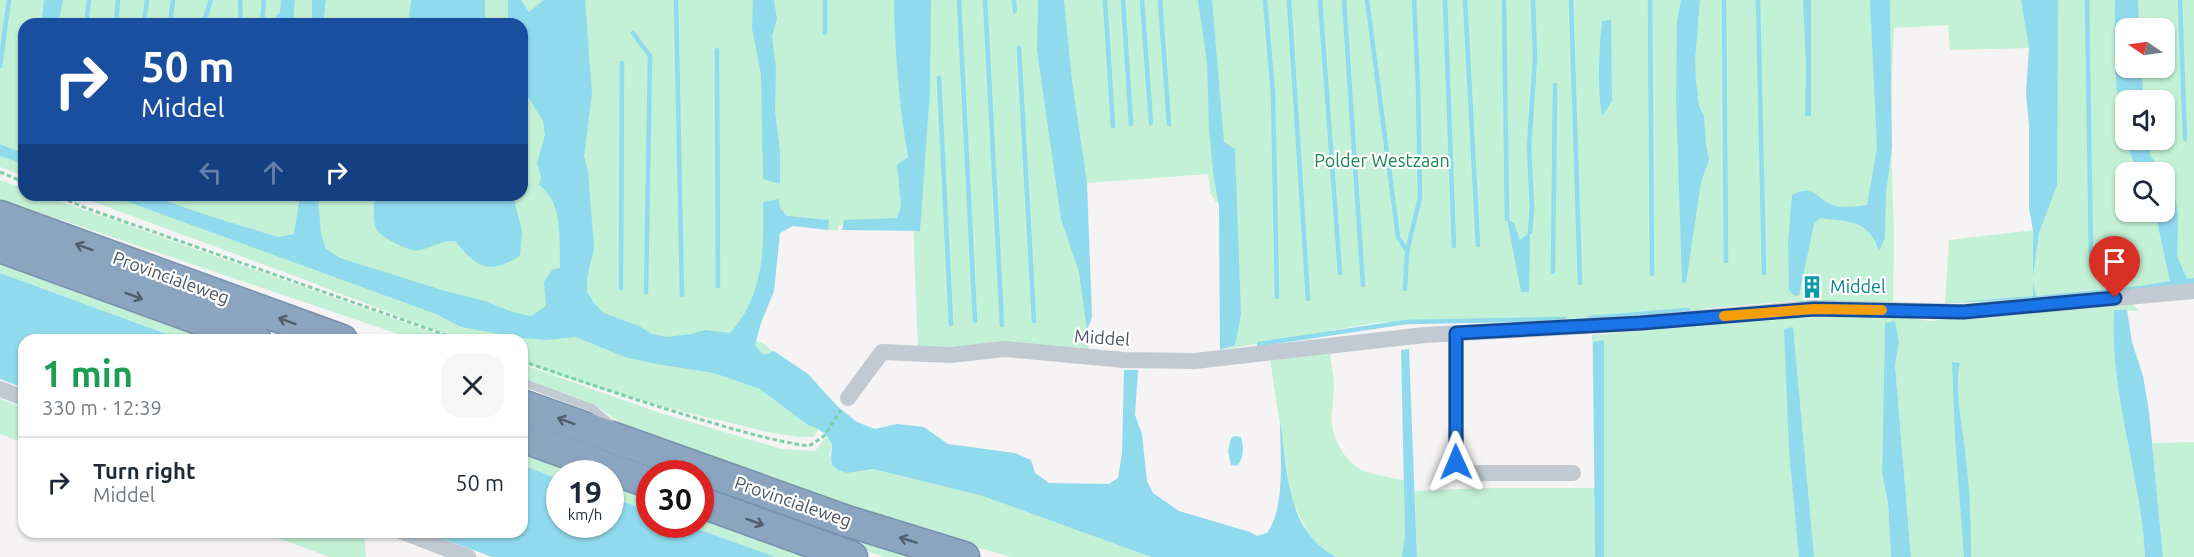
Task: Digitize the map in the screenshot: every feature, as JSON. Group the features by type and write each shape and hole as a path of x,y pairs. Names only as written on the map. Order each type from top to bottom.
{"highway":[{"name":"Provincialeweg","path":"0,216 325,334"},
{"name":"Provincialeweg","path":"0,247 239,334"},
{"name":"Provincialeweg","path":"528,407 846,521 964,557"},
{"path":"528,439 636,478"},
{"name":"Provincialeweg","path":"714,507 852,557"}],"street":[{"name":"Middel","path":"848,399 882,352 951,355 1005,349 1124,360 1195,360 1456,333 1641,323 1814,309 1963,312 2194,291"},
{"path":"1456,333 1456,457 1458,467 1467,473 1573,473"},
{"path":"0,389 18,396"},
{"path":"419,538 468,557"}],"lane":[{"path":"528,384 592,408 639,448"}],"path":[{"path":"0,172 18,180"},
{"path":"69,201 443,334"},
{"path":"528,364 647,404 764,438 809,446 824,436 848,399"}],"green space":[{"name":"Polder Westzaan","path":"0,0 2194,0 2194,285 1997,302 1945,303 1949,240 2034,230 2029,48 1950,50 1948,25 1894,28 1890,118 1894,232 1893,302 1791,301 1701,309 1693,315 1374,323 1227,349 1228,279 1225,201 1216,202 1211,195 1208,174 1087,183 1081,265 1089,351 976,346 918,348 913,223 839,225 837,231 828,230 828,226 791,224 775,226 749,338 762,343 823,391 837,405 813,437 772,433 678,411 548,372 528,365 528,334 444,334 91,201 528,201 528,18 18,18 18,174 0,167 0,156 7,158 0,155"},
{"path":"0,180 18,186 18,201 59,201 437,334 398,334 0,199"},
{"path":"0,257 212,334 167,334 0,273"},
{"path":"2131,303 2139,311 2114,310 2114,341 2116,372 2138,495 2145,557 1911,557 1895,365 1899,343 1885,323 1882,474 1888,503 1891,557 1417,557 1415,491 1485,488 1595,488 1592,335 1797,318 1883,314 1930,321"},
{"path":"1330,352 1334,384 1333,430 1340,448 1351,462 1367,472 1404,480 1405,534 1402,557 1336,557 1323,550 1311,539 1291,498 1270,359"},
{"path":"528,366 657,412 782,449 815,451 827,436 832,445 830,453 832,465 838,470 847,473 873,469 983,496 1151,557 1011,557 823,502 639,434 591,403 528,380"},
{"path":"0,399 18,406 18,441 0,434"},
{"path":"2194,442 2194,557 2163,557 2152,443"},
{"path":"528,451 548,460 546,460 546,474 528,467"},
{"path":"720,488 922,557 884,557 716,497"},
{"path":"624,490 636,494 636,506 624,502"},
{"path":"714,518 822,557 775,557 714,535"},
{"path":"278,538 364,538 366,557 330,557"}],"water":[{"path":"44,0 63,0 59,18 42,18"},
{"path":"281,0 295,0 294,18 276,18 276,15 280,13"},
{"path":"312,0 326,0 324,18 312,18"},
{"path":"411,0 485,0 485,18 409,18"},
{"path":"508,0 521,0 529,12 544,0 585,0 592,93 584,156 588,170 594,248 587,279 587,291 604,313 639,326 652,334 667,337 705,330 730,333 750,304 756,288 762,254 763,202 779,199 780,208 787,216 829,220 828,230 793,226 780,233 774,291 755,345 763,355 774,351 808,374 837,406 857,422 875,429 897,424 924,427 948,444 1015,453 1031,460 1035,473 1049,483 1109,484 1118,478 1122,453 1124,370 1138,370 1135,415 1142,434 1147,481 1153,493 1179,511 1257,536 1267,533 1277,509 1281,479 1280,421 1288,478 1298,515 1307,531 1319,545 1336,557 1151,557 983,496 873,469 847,473 832,465 832,445 827,436 819,429 808,425 760,389 714,373 625,357 576,337 546,340 528,338 528,334 500,334 461,327 436,314 125,201 166,201 278,237 294,234 299,201 318,201 321,235 326,249 340,258 531,316 546,306 544,282 552,270 560,268 560,235 553,201 539,185 541,177 537,163 545,135 543,121 528,97 528,18 509,18"},
{"path":"753,0 774,0 777,19 772,36 776,68 775,110 780,153 780,184 763,179 761,75 752,28"},
{"path":"894,0 931,0 930,90 920,231 842,230 844,220 897,218 901,206 897,165 908,157 898,79"},
{"path":"1038,0 1064,0 1072,81 1087,183 1092,317 1087,330 1079,272 1061,219 1037,50"},
{"path":"1198,0 1212,0 1224,142 1235,149 1241,315 1235,345 1220,350 1219,206 1209,129 1207,62"},
{"path":"1681,0 1700,0 1695,61 1696,81 1699,106 1704,116 1709,160 1701,182 1686,283 1682,282 1676,98 1677,21"},
{"path":"1803,0 1811,0 1811,116 1805,116 1806,64"},
{"path":"1870,0 1890,0 1892,148 1886,193 1885,238 1879,251 1870,233 1857,224 1820,218 1814,224 1799,295 1795,296 1789,290 1788,244 1792,195 1806,191 1837,206 1867,205 1877,148"},
{"path":"2021,0 2058,0 2057,185 2039,233 2033,277 2026,93 2029,48"},
{"path":"2115,0 2138,0 2139,18 2115,18"},
{"path":"1611,20 1612,101 1602,116 1599,68 1602,21"},
{"path":"2116,78 2142,78 2143,90 2117,90"},
{"path":"0,144 18,151 18,162 0,156"},
{"path":"2129,150 2150,150 2155,162 2134,162"},
{"path":"2175,196 2178,216 2177,256 2187,279 2194,278 2194,285 1945,303 2033,296 2033,282 2036,296 2170,281 2157,222 2175,222"},
{"path":"375,201 514,201 522,231 520,256 491,267 477,263 455,241 420,250 409,249 383,236 376,228"},
{"path":"1507,219 1514,223 1520,240 1530,232 1529,292 1521,292"},
{"path":"0,273 167,334 18,334 18,386 0,379"},
{"path":"2114,310 2127,310 2132,342 2143,376 2149,411 2163,557 2145,557 2138,495 2116,372"},
{"path":"1895,321 1899,343 1895,365 1911,557 1891,557 1888,503 1882,474 1885,323"},
{"path":"1793,327 1814,557 1799,557 1789,450 1784,329"},
{"path":"1604,340 1604,557 1595,557 1593,342"},
{"path":"1409,349 1417,557 1402,557 1405,534 1401,350"},
{"path":"1952,362 1960,363 1958,398 1968,484 1971,557 1964,557"},
{"path":"1241,437 1243,448 1241,460 1237,466 1231,465 1228,451 1231,438"},
{"path":"528,467 546,474 546,538 624,538 624,502 636,506 636,538 714,538 714,535 775,557 492,557 444,539 442,541 435,538 528,538"}],"waterway":[{"path":"0,66 9,0"},
{"path":"87,18 89,0"},
{"path":"116,18 118,0"},
{"path":"145,18 147,0"},
{"path":"171,18 173,0"},
{"path":"205,18 211,0"},
{"path":"240,0 241,18"},
{"path":"262,18 264,0"},
{"path":"676,0 682,295"},
{"path":"825,0 825,33"},
{"path":"959,0 975,321"},
{"path":"985,0 1002,325"},
{"path":"1014,0 1015,11"},
{"path":"1105,0 1113,126"},
{"path":"1123,0 1131,124"},
{"path":"1142,0 1151,123"},
{"path":"1160,0 1169,124"},
{"path":"1265,0 1273,94 1277,297"},
{"path":"1289,0 1308,299"},
{"path":"1320,0 1340,273"},
{"path":"1344,0 1363,285"},
{"path":"1367,0 1398,237 1407,251 1420,198 1414,0"},
{"path":"1445,0 1454,246"},
{"path":"1465,0 1478,245"},
{"path":"1504,0 1507,219"},
{"path":"1530,232 1532,207 1529,147 1535,59 1533,0"},
{"path":"1571,0 1580,283"},
{"path":"1650,0 1652,274"},
{"path":"1724,0 1726,261"},
{"path":"1758,0 1764,273"},
{"path":"2087,0 2091,258"},
{"path":"2180,0 2185,139"},
{"path":"633,33 650,56 646,292"},
{"path":"1019,48 1034,321"},
{"path":"717,50 718,286"},
{"path":"621,288 622,63"},
{"path":"939,78 951,324"},
{"path":"1553,272 1555,85"},
{"path":"1405,289 1407,251"},
{"path":"1590,318 1688,310"},
{"path":"1259,344 1406,322 1564,319"}],"slow traffic":[{"path":"1724,316 1814,309 1882,310"}],"place":[{"name":"Middel","path":"1812,287"}],"route":[{"path":"1456,462 1456,333 1641,323 1814,309 1963,312 2115,298"}]}
